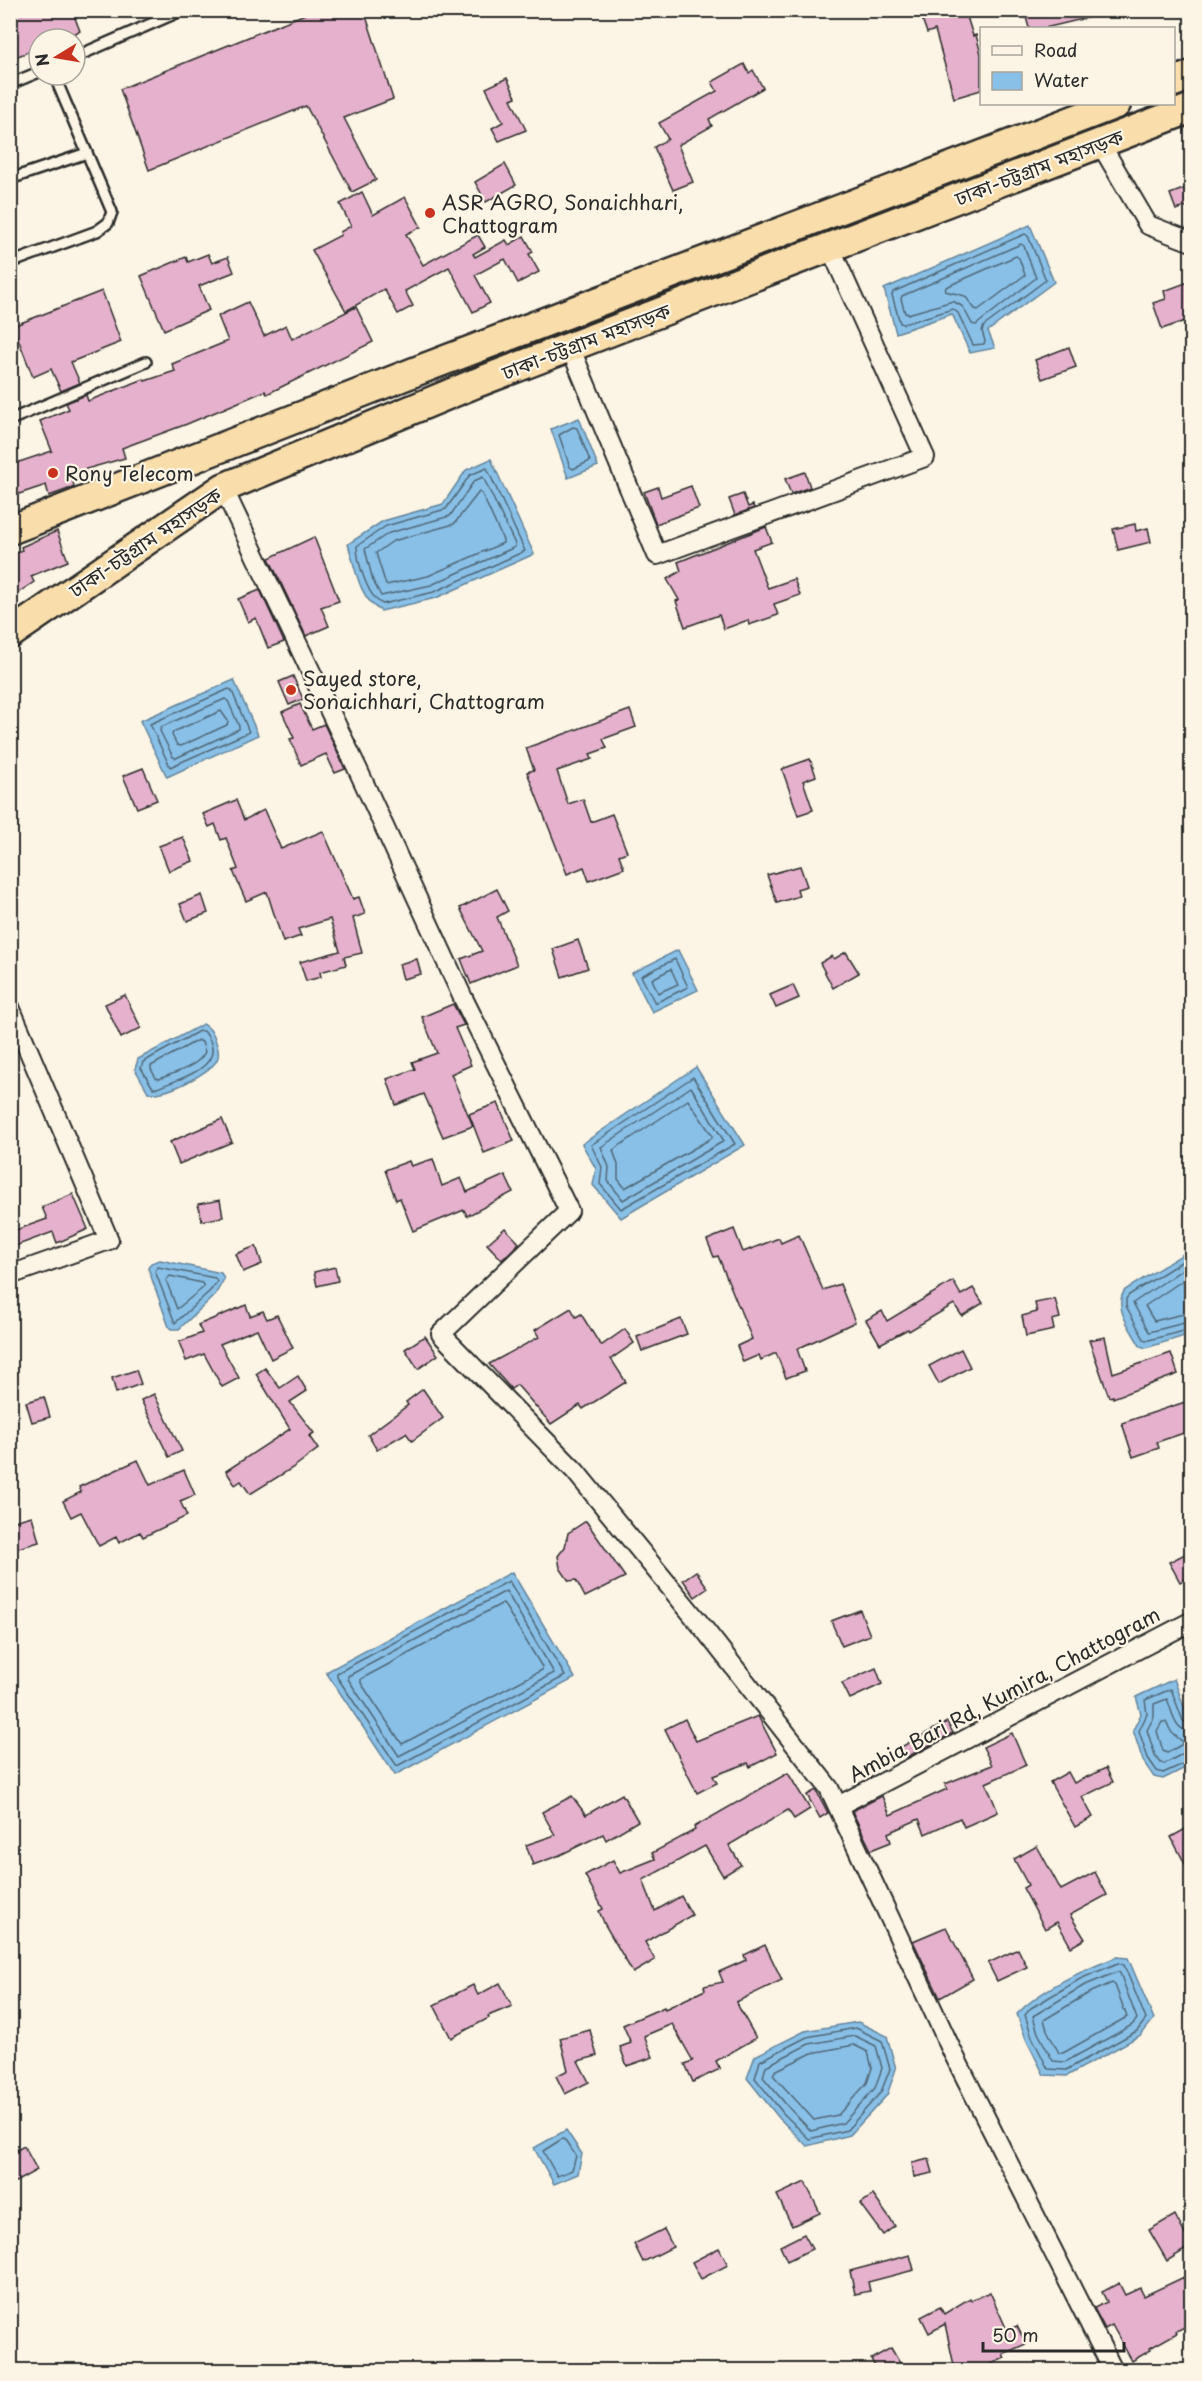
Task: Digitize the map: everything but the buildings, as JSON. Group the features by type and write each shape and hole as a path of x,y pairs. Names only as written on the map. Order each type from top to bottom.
{"highway":[{"path":"1175,81 1191,75"},
{"name":"ঢাকা-চট্টগ্রাম মহাসড়ক","path":"10,530 438,362 1113,105"},
{"name":"ঢাকা-চট্টগ্রাম মহাসড়ক","path":"10,634 223,488 476,383 1191,108"}],"street":[{"path":"1100,143 1149,225 1191,242"},
{"path":"570,347 657,555 925,457 830,247"},
{"path":"223,488 358,770 463,998 569,1211 441,1334 575,1471 701,1625 829,1788 953,2053 1113,2370"},
{"path":"10,1007 109,1240 10,1275"},
{"name":"Ambia Bari Rd, Kumira, Chattogram","path":"838,1806 1191,1622"}],"lane":[{"path":"87,52 183,10"},
{"path":"10,84 27,77"},
{"path":"10,263 97,231 108,223 112,212 59,87"},
{"path":"10,179 87,153"},
{"path":"10,420 146,362"}],"water":[{"path":"1030,225 1054,282 988,331 995,348 970,353 952,314 896,333 884,289"},
{"path":"579,418 598,466 568,478 551,429"},
{"path":"491,459 534,554 436,598 381,611 374,606 359,582 348,544 383,521 443,504 466,470"},
{"path":"234,680 258,735 167,777 140,721"},
{"path":"678,950 698,990 652,1012 632,973"},
{"path":"203,1024 212,1032 219,1053 213,1065 185,1084 163,1092 148,1092 135,1069 138,1059"},
{"path":"696,1067 745,1145 621,1218 593,1185 596,1169 582,1144"},
{"path":"1191,1249 1191,1334 1146,1348 1140,1346 1122,1311 1122,1297 1125,1290"},
{"path":"160,1260 221,1273 224,1279 215,1295 179,1329 169,1327 148,1268 151,1263"},
{"path":"512,1572 575,1678 395,1775 326,1672"},
{"path":"1174,1679 1191,1726 1191,1765 1163,1779 1154,1777 1143,1761 1133,1730 1141,1714 1136,1697"},
{"path":"1117,1957 1128,1958 1154,2019 1141,2035 1067,2076 1044,2075 1026,2039 1017,2014 1027,2004 1051,1988"},
{"path":"858,2022 887,2036 896,2069 887,2095 850,2135 807,2146 779,2118 747,2078 755,2056 805,2031"},
{"path":"566,2130 582,2154 578,2174 554,2184 534,2148"}],"place":[{"name":"ASR AGRO, Sonaichhari, Chattogram","path":"430,213"},
{"name":"Rony Telecom","path":"53,473"},
{"name":"Sayed store, Sonaichhari, Chattogram","path":"291,690"}]}
